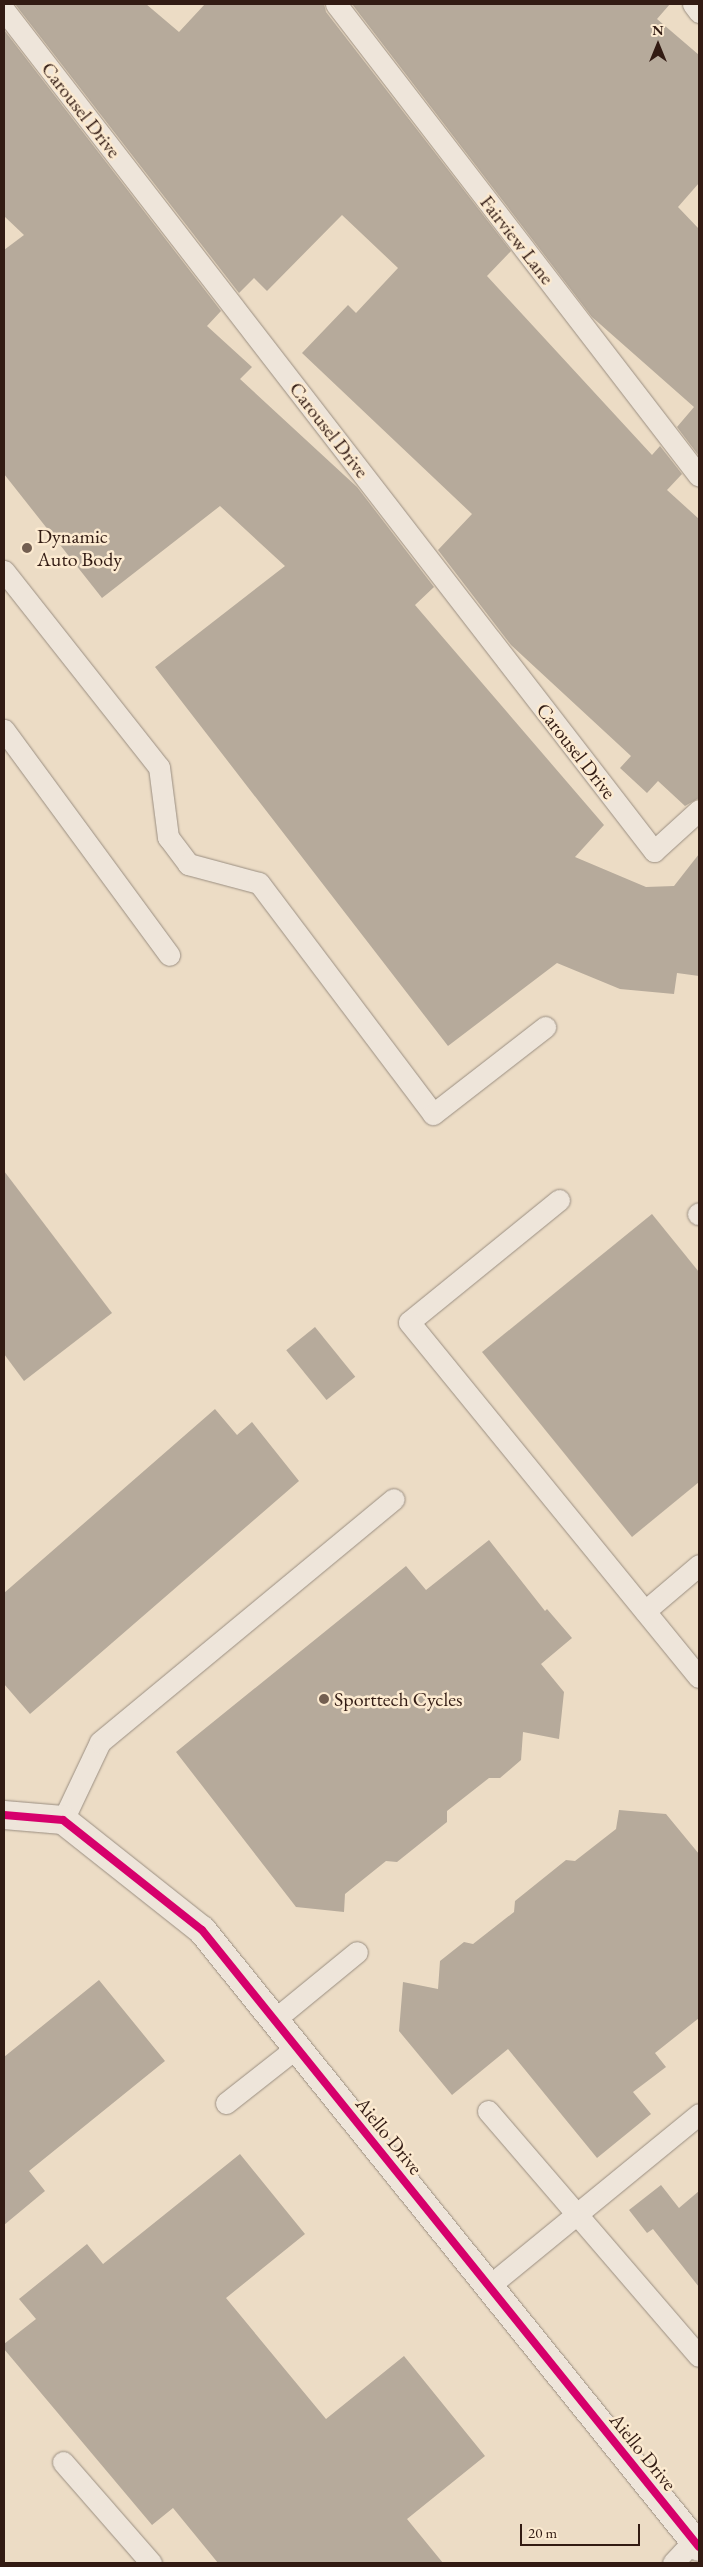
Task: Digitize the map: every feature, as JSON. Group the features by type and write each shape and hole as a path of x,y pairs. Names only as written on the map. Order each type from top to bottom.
{"street":[{"path":"4,1815 63,1820"},
{"name":"Aiello Drive","path":"63,1820 202,1930 697,2541"}],"lane":[{"name":"Fairview Lane","path":"336,4 699,476"},
{"path":"693,4 699,12"},
{"name":"Carousel Drive","path":"4,10 654,851 699,810"},
{"path":"4,571 159,766 168,837 188,864 259,883 433,1114 545,1027"},
{"path":"4,730 170,955"},
{"path":"559,1200 409,1322 699,1677"},
{"path":"63,1820 100,1742 394,1499"},
{"path":"645,1611 699,1564"},
{"path":"274,2020 357,1952"},
{"path":"226,2103 296,2048"},
{"path":"488,2111 699,2356"},
{"path":"489,2286 699,2114"},
{"path":"63,2462 151,2563"},
{"path":"673,2563 697,2541"}],"building":[{"path":"15,4 146,4 179,32 205,4 324,4 326,12 511,251 487,276 652,455 660,446 682,474 667,490 699,519 699,798 685,806 658,781 647,793 620,768 631,756 511,645 438,550 472,514 302,353 348,305 356,313 398,268 342,215 267,291 254,278 239,293"},
{"path":"352,4 670,4 657,19 699,55 699,183 678,207 699,229 699,456 677,427 694,407 592,317"},
{"path":"4,30 221,311 207,326 252,367 240,379 357,487 434,587 415,605 604,825 575,857 646,887 674,886 699,854 699,976 677,973 674,994 620,989 557,963 448,1046 155,667 285,566 220,506 102,598 4,474 4,250 24,235 4,216"},
{"path":"4,1171 112,1313 24,1381 4,1354"},
{"path":"652,1214 699,1272 699,1482 632,1537 482,1352"},
{"path":"315,1327 355,1377 327,1400 286,1350"},
{"path":"215,1409 237,1435 252,1422 299,1481 30,1714 4,1684 4,1593"},
{"path":"489,1540 545,1611 547,1609 572,1638 541,1664 564,1692 559,1739 523,1732 521,1760 500,1778 489,1778 447,1811 447,1822 397,1862 386,1861 345,1894 344,1912 296,1907 176,1752 406,1566 426,1590"},
{"path":"619,1810 666,1814 699,1854 699,2018 655,2053 666,2067 633,2092 651,2114 597,2158 508,2049 452,2095 399,2031 403,1982 438,1989 440,1961 464,1942 473,1944 514,1912 515,1901 566,1860 575,1861 616,1829"},
{"path":"99,1980 165,2061 29,2171 45,2191 4,2225 4,2057"},
{"path":"240,2154 305,2234 226,2298 326,2419 404,2356 485,2456 407,2519 443,2563 218,2563 173,2508 152,2525 4,2349 4,2344 36,2319 19,2299 87,2244 103,2264"},
{"path":"661,2185 679,2208 699,2191 699,2287 653,2229 647,2233 629,2210"}],"cycle path":[{"path":"4,1815 63,1820 202,1930 699,2547"}],"place":[{"name":"Dynamic Auto Body","path":"27,548"},
{"name":"Sporttech Cycles","path":"324,1699"}]}
